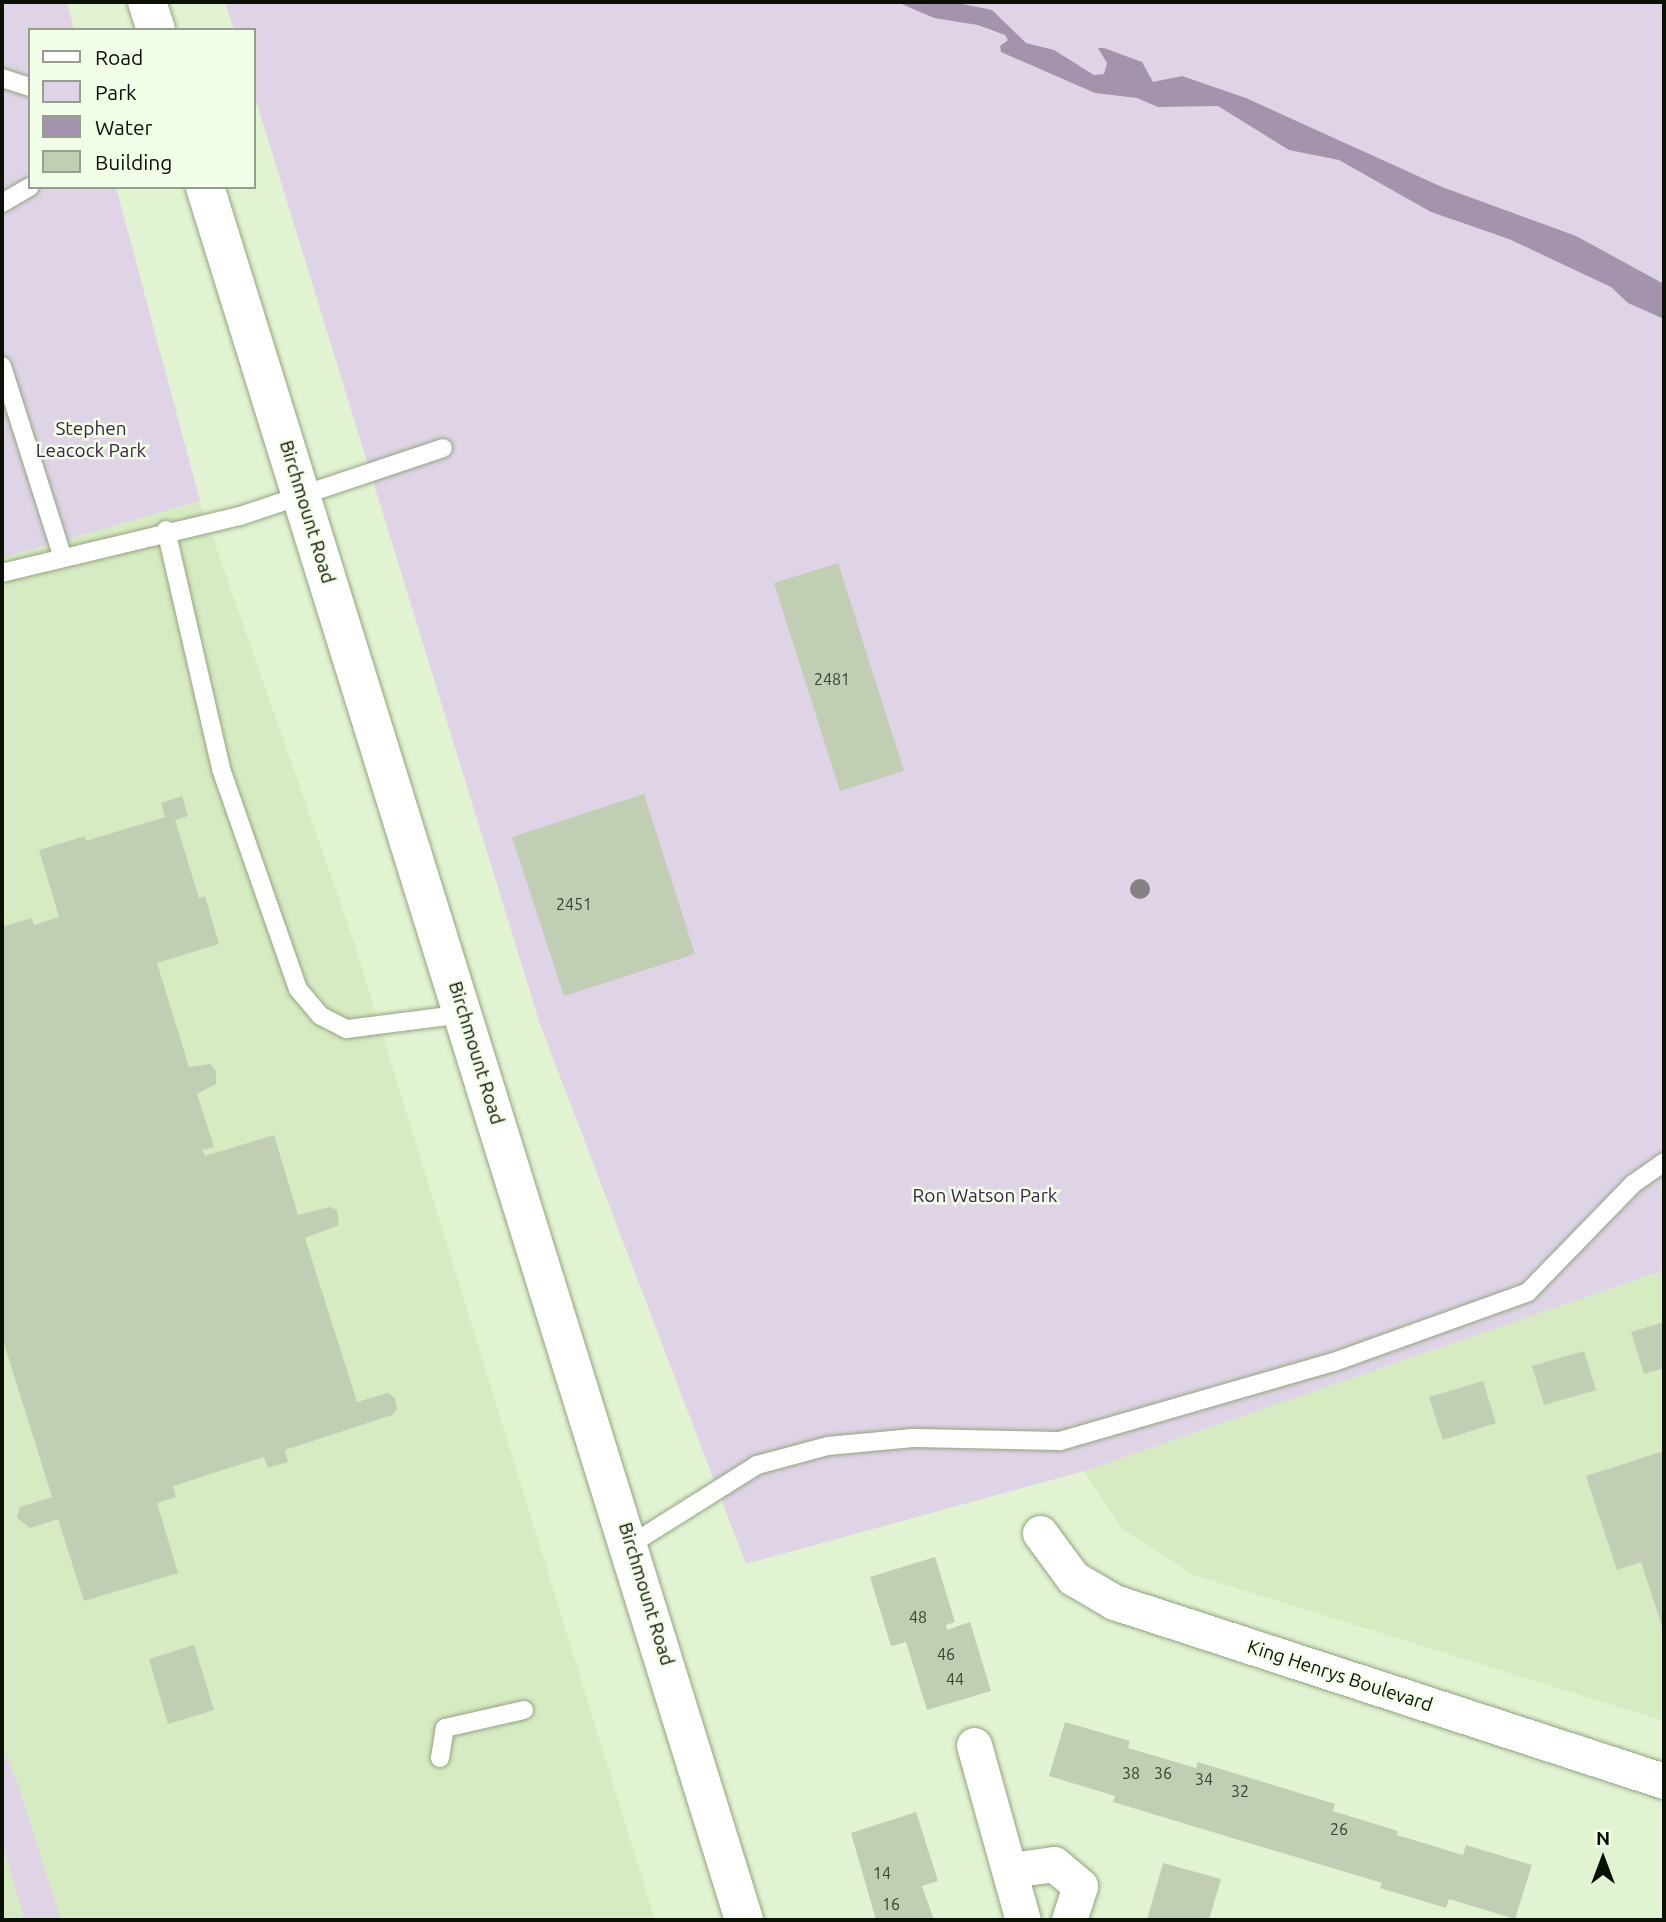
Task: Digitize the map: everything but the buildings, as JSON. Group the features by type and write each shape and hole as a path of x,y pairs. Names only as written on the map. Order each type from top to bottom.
{"main road":[{"path":"147,2 155,28"},
{"name":"Birchmount Road","path":"206,189 630,1545 744,1920"}],"street":[{"name":"King Henrys Boulevard","path":"1040,1533 1073,1578 1114,1602 1664,1782"},
{"path":"974,1745 1023,1920"},
{"path":"1011,1870 1054,1864 1080,1886 1069,1920"}],"lane":[{"path":"2,78 28,86"},
{"path":"2,203 28,188"},
{"path":"2,366 62,555"},
{"path":"2,573 62,555 302,498 443,448"},
{"path":"166,530 221,769 298,989 321,1016 347,1029 371,1029 464,1014"},
{"path":"630,1545 757,1465 828,1446 913,1438 1060,1441 1334,1362 1528,1292 1633,1184 1664,1162"},
{"path":"440,1758 444,1728 524,1710"}],"shaded area":[{"path":"200,501 353,939 655,1920 2,1920 2,558"},
{"path":"1664,1270 1664,1721 1194,1575 1122,1529 1084,1471"}],"green space":[{"name":"Stephen Leacock Park","path":"2,2 67,2 74,28 28,28 28,189 117,189 200,501 2,558"},
{"name":"Ron Watson Park","path":"225,2 1664,2 1664,1270 1084,1471 746,1564 540,1024 256,101 256,28 233,28"},
{"path":"2,1750 15,1775 61,1920 25,1920 2,1844"}],"water":[{"path":"897,2 953,2 992,10 1026,43 1054,50 1094,75 1104,74 1107,63 1098,48 1104,48 1142,62 1153,82 1182,76 1246,98 1442,187 1576,236 1664,284 1664,319 1628,303 1611,287 1509,239 1431,212 1339,160 1289,150 1218,106 1158,107 1137,98 1095,93 1001,52 1000,46 1008,40 1005,35 978,25 934,18"}]}
